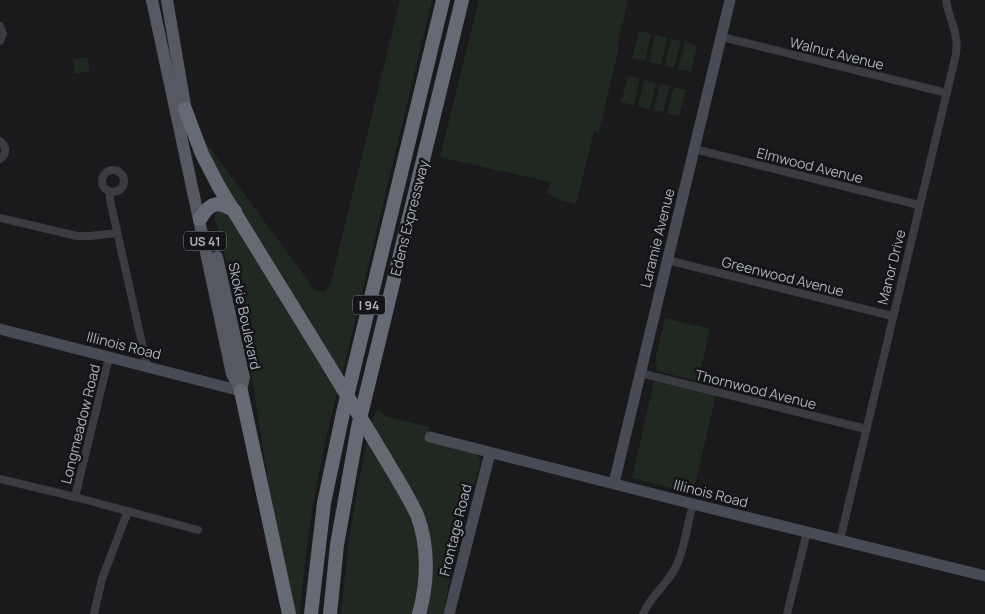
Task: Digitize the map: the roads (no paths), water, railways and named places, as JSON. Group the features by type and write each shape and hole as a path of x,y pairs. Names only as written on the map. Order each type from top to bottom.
{"highway":[{"name":"Edens Expressway","path":"311,614 324,503 343,412 443,0"},
{"name":"Edens Expressway","path":"330,614 337,545 358,427 462,0"},
{"name":"US 41","path":"185,109 202,154 219,187 385,458 417,516 425,547 426,578 425,592 419,614"},
{"path":"203,214 211,206 219,204 223,204 235,212"},
{"name":"US 41","path":"241,391 289,614"}],"main road":[{"name":"Skokie Boulevard","path":"152,0 244,377 241,391"},
{"name":"Skokie Boulevard","path":"167,0 203,214"}],"street":[{"name":"Laramie Avenue","path":"614,483 730,0"},
{"name":"Manor Drive","path":"840,540 957,45 956,30 948,12 946,0"},
{"path":"0,26 2,34 0,41"},
{"name":"Walnut Avenue","path":"722,37 947,93"},
{"path":"0,141 6,150 4,156 0,159"},
{"name":"Elmwood Avenue","path":"694,149 919,205"},
{"path":"110,192 117,233 147,366"},
{"path":"0,218 71,235 90,236 117,233"},
{"name":"Greenwood Avenue","path":"667,260 892,316"},
{"name":"Illinois Road","path":"0,329 241,391"},
{"name":"Longmeadow Road","path":"75,497 110,357"},
{"name":"Thornwood Avenue","path":"640,373 866,429"},
{"name":"Illinois Road","path":"430,437 985,576"},
{"name":"Frontage Road","path":"449,614 490,453"},
{"name":"Longmeadow Road","path":"0,479 198,530"},
{"path":"644,614 646,606 667,581 678,561 693,504"},
{"path":"94,614 102,579 128,511"},
{"path":"787,614 807,532"}]}
